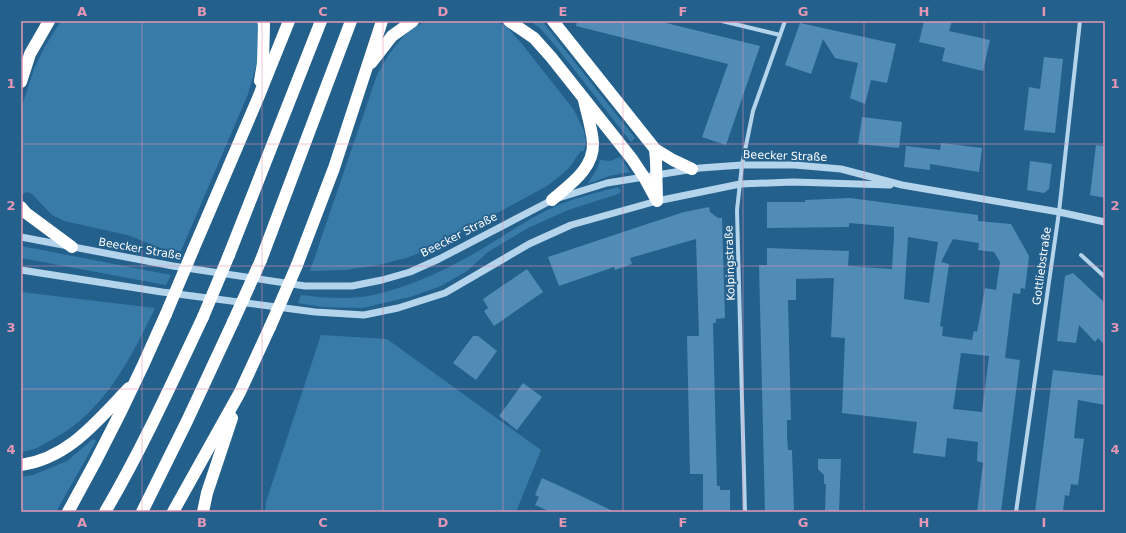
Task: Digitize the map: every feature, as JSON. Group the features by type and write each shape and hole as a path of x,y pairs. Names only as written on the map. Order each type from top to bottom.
{"highway":[{"path":"21,82 30,54 49,21"},
{"path":"258,98 263,63 263,21"},
{"path":"68,512 85,483 138,378 290,21"},
{"path":"105,512 161,406 203,317 230,255 321,21"},
{"path":"142,512 187,421 261,260 351,21"},
{"path":"173,512 240,392 297,265 334,168 382,21"},
{"path":"365,70 392,36 413,21"},
{"path":"509,21 534,38 583,97 632,159 657,201"},
{"path":"553,21 654,149 692,169"},
{"path":"552,200 575,180 588,165 591,156 593,144 583,97"},
{"path":"654,149 657,201"},
{"path":"21,207 26,213 72,247"},
{"path":"21,465 30,464 60,453 84,434 138,378"},
{"path":"203,512 207,493 240,392"}],"street":[{"path":"722,21 780,36"},
{"name":"Kolpingstraße","path":"746,512 737,210 742,165 753,111 785,21"},
{"name":"Gottliebstraße","path":"1016,512 1059,212 1080,21"},
{"name":"Beecker Straße","path":"21,237 173,266 305,286 352,286 382,280 410,272 552,200 607,183 692,169 742,165 795,165 841,169 902,185 1059,212 1105,222"},
{"name":"Beecker Straße","path":"21,270 162,292 315,312 364,314 398,308 445,293 529,244 572,225 657,201 740,184 793,182 902,185"},
{"path":"1081,255 1105,278"}],"shaded area":[{"path":"61,21 257,21 257,63 248,94 181,251 161,248 127,235 64,221 52,215 32,194 27,192 21,195 21,109 34,69 44,48"},
{"path":"428,21 497,21 508,28 574,110 584,131 586,143 584,151 581,151 572,164 547,186 433,248 406,258 378,265 346,270 310,271 377,75 386,59 404,36 419,25"},
{"path":"530,21 542,21 635,138 631,142 558,49 540,28"},
{"path":"620,157 630,172 609,176 588,183 597,169 600,160 610,161"},
{"path":"617,187 621,190 618,194 568,210 528,228 488,252 467,271 441,286 410,297 362,308 323,307 298,303 301,295 346,298 362,297 393,290 441,271 547,210 571,200"},
{"path":"21,246 171,275 166,285 21,258"},
{"path":"21,292 155,308 126,364 102,398 73,426 55,438 35,449 21,452"},
{"path":"321,335 387,339 541,450 516,512 265,512 266,502"},
{"path":"93,439 96,441 56,512 21,512 21,477 33,475 67,461"}],"building":[{"path":"577,21 658,21 760,46 726,145 702,137 728,64 576,26"},
{"path":"924,21 952,21 949,31 990,40 983,71 942,61 945,48 919,42"},
{"path":"800,23 896,44 887,83 871,80 865,104 850,98 858,63 835,58 823,39 811,74 785,65"},
{"path":"1044,57 1063,59 1055,133 1024,130 1029,87 1040,89"},
{"path":"862,117 902,122 899,148 858,144"},
{"path":"941,143 982,148 979,172 930,164 930,170 904,167 906,146 940,150"},
{"path":"1096,145 1105,146 1105,198 1090,195"},
{"path":"1030,161 1052,164 1049,189 1044,193 1027,190"},
{"path":"850,198 978,215 978,221 1011,224 1029,256 1025,289 1021,288 1020,294 1013,293 1005,358 1020,360 1001,512 977,512 983,463 977,461 978,442 947,438 945,457 913,453 917,422 842,413 845,338 831,337 834,278 796,279 796,300 788,300 791,420 787,420 787,436 788,450 792,450 794,510 792,510 792,512 765,512 759,265 767,265 767,248 849,251 848,266 892,269 894,227 849,223 849,227 767,228 767,202 805,202 805,200","holes":["908,237 938,242 929,303 904,299","953,239 979,243 978,250 994,252 1000,262 996,290 985,288 977,332 974,331 972,340 942,336 943,327 940,326 949,264 941,262","961,353 989,356 982,412 953,409"]},
{"path":"709,207 710,212 718,218 722,218 725,318 716,319 716,323 713,323 717,486 720,486 720,490 730,490 730,512 703,512 703,474 690,474 687,336 699,336 696,239 630,258 632,264 615,270 614,267 559,286 548,257 684,212"},
{"path":"527,269 543,292 494,326 484,311 488,308 483,299"},
{"path":"1073,273 1105,303 1105,345 1098,338 1095,342 1079,325 1076,343 1057,341 1065,276"},
{"path":"473,336 478,336 497,351 476,380 453,363"},
{"path":"1053,370 1105,376 1105,405 1078,400 1074,438 1084,439 1078,485 1071,484 1069,496 1065,495 1063,512 1035,512"},
{"path":"523,383 542,397 517,430 499,416"},
{"path":"818,459 841,459 839,512 825,512 826,484 824,484 824,475 818,469"},
{"path":"542,478 615,512 551,512 535,505 539,497 535,495"}]}
